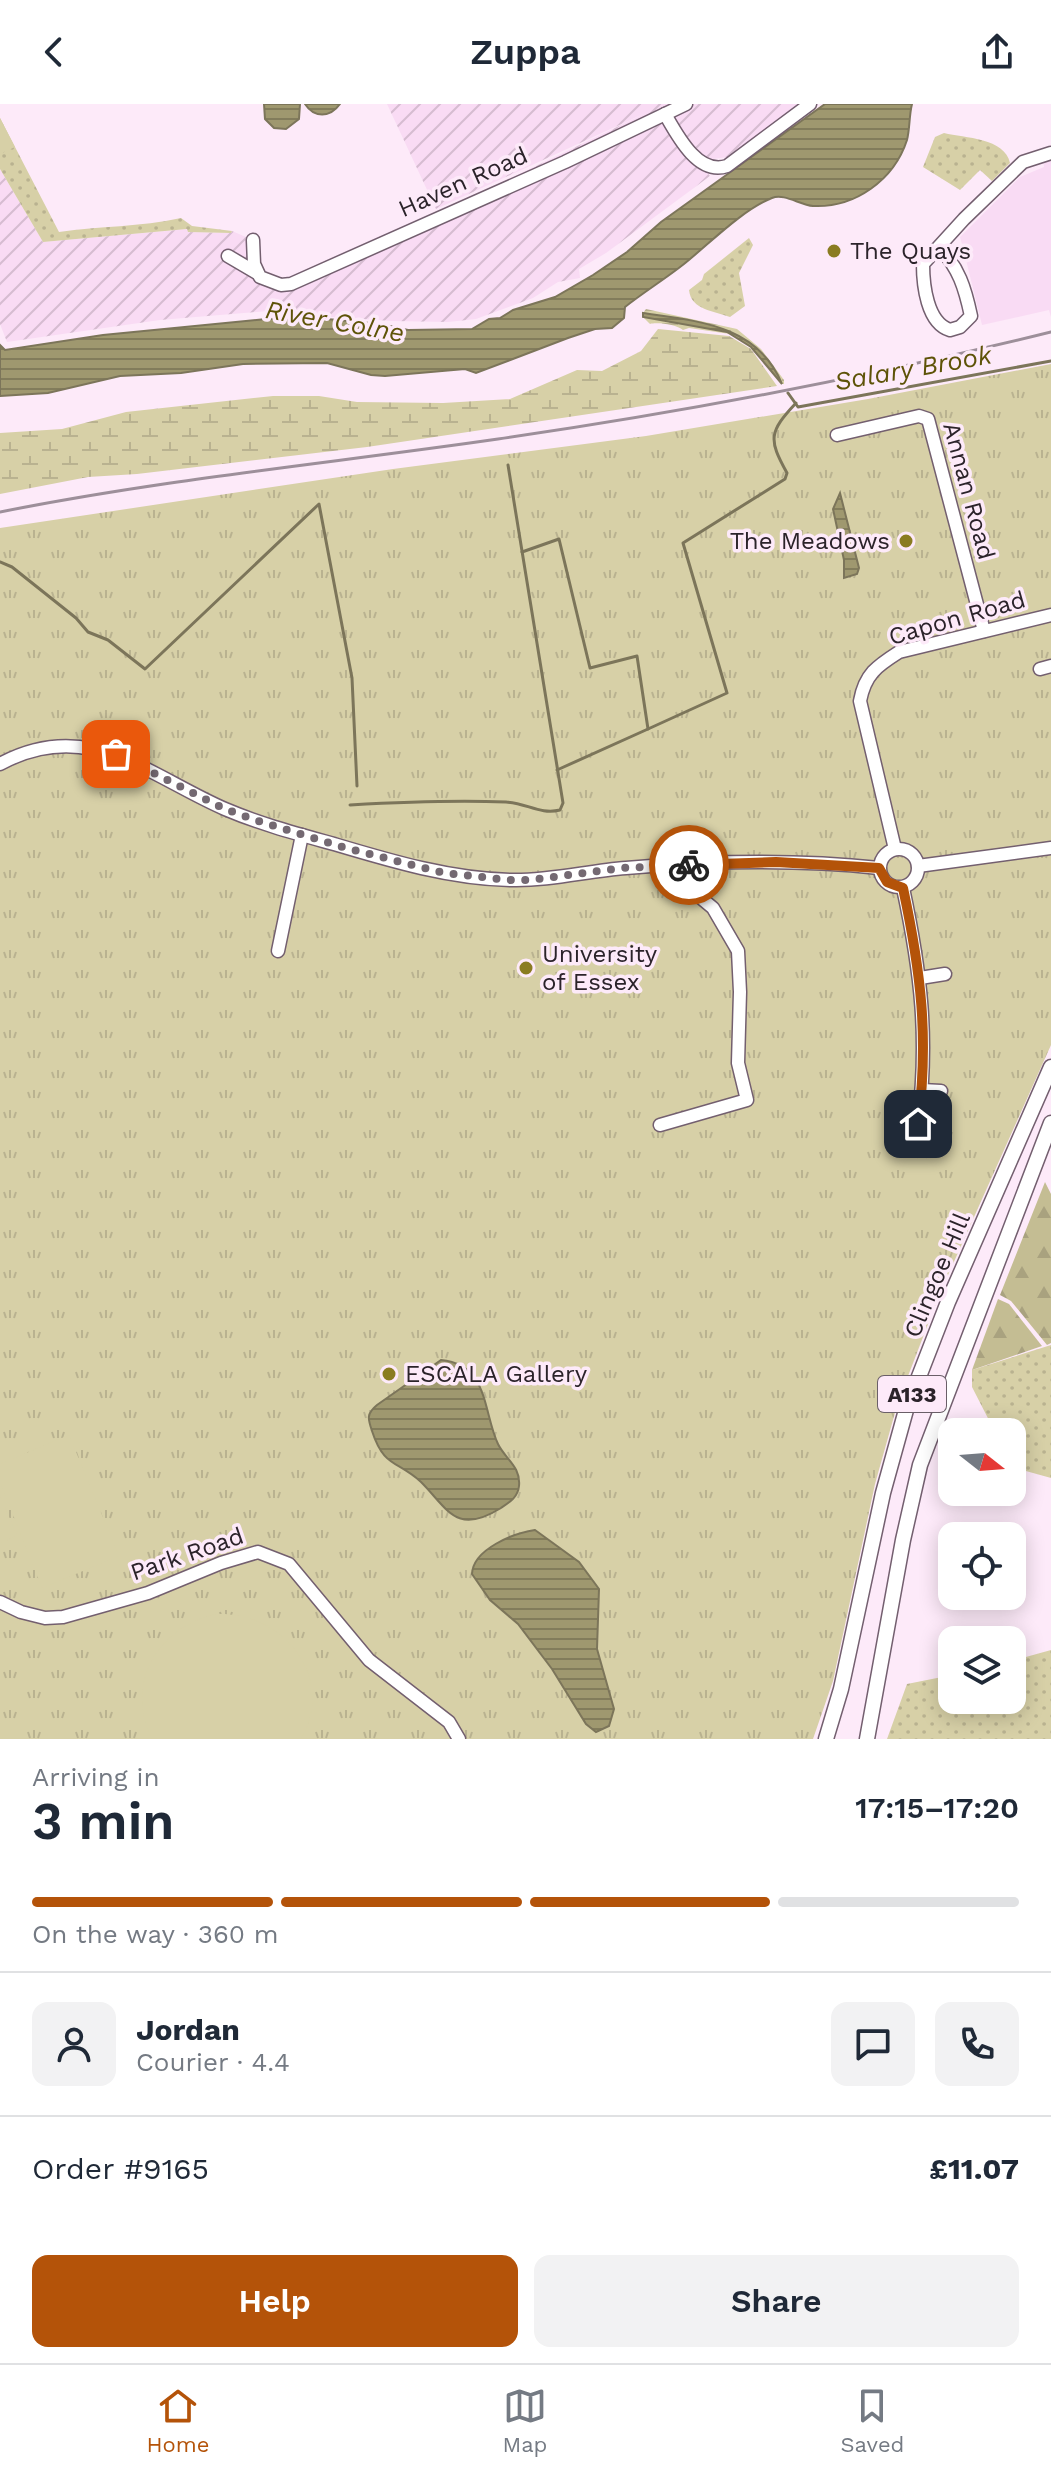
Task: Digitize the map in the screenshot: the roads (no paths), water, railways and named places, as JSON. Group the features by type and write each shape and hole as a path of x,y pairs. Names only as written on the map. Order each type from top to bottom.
{"main road":[{"name":"Clingoe Hill","path":"826,1739 841,1689 883,1493 906,1410 948,1302 1051,1067"},
{"name":"Clingoe Hill","path":"867,1739 900,1555 920,1465 1051,1123"}],"street":[{"name":"Haven Road","path":"228,256 267,281 291,284 686,104"},
{"path":"665,114 687,148 707,166 720,168 727,166 810,104"},
{"path":"939,247 958,270 971,316 960,327 950,330 939,325 933,316 923,264 964,219 1023,162 1051,153"},
{"path":"253,240 257,273"},
{"name":"Annan Road","path":"837,435 926,416 984,631"},
{"name":"Capon Road","path":"895,849 868,760 860,701 864,683 879,664 899,652 1051,615"},
{"path":"0,764 16,755 39,749 77,748 116,754 225,809 302,835 444,873 509,880 683,865 776,862 879,868"},
{"path":"278,951 302,835"},
{"path":"879,868 884,855 895,849 907,850 915,856 918,866 915,879 903,888"},
{"path":"918,866 1049,849"},
{"path":"660,1125 747,1100 738,1063 738,951 713,908 689,888 683,878 683,865"},
{"path":"879,868 887,882 903,888"},
{"path":"903,888 920,978 925,1043 918,1124"},
{"path":"920,978 945,974"},
{"path":"922,1090 941,1091"},
{"name":"Park Road","path":"0,1602 45,1618 63,1617 148,1593 221,1563 258,1552 289,1564 369,1660 449,1722 459,1739"}],"water":[{"path":"264,104 300,104 299,119 286,129 274,128 265,119"},
{"path":"305,104 340,104 332,112 317,114"},
{"name":"River Colne","path":"825,104 912,104 907,140 883,179 858,197 829,205 813,206 782,197 761,203 625,307 624,318 612,328 595,329 476,373 465,369 385,376 327,363 243,364 181,373 120,376 48,393 0,396 0,345 5,350 103,335 266,319 316,318 381,324 408,330 472,329 489,319 500,318 513,310 555,297 593,275"},
{"path":"643,313 705,323 742,338 758,349 782,384 751,347 727,332 643,317"},
{"path":"840,493 859,568 857,574 844,578 844,560 833,509"},
{"path":"441,1360 457,1363 476,1380 498,1444 518,1473 517,1493 510,1501 473,1520 454,1516 421,1482 386,1458 370,1423 373,1408"},
{"path":"535,1530 579,1562 599,1589 597,1649 614,1709 609,1726 596,1732 586,1724 552,1669 518,1624 490,1600 472,1574 479,1557 487,1550 506,1539"}],"waterway":[{"name":"Salary Brook","path":"788,393 798,407 1051,361"},
{"path":"522,552 559,539 590,668 637,656 648,729 727,693 683,543 785,479 787,473 774,444 774,436 781,421 796,403"},
{"path":"350,805 486,801 514,803 546,811 560,810 563,803 508,465"},
{"path":"0,562 12,567 76,618 88,632 108,640 145,669 319,504 352,678 357,786"},
{"path":"557,770 648,729"}],"railway":[{"path":"0,512 186,481 637,417 845,379 1051,332"}],"place":[{"name":"The Quays","path":"834,251"},
{"name":"The Meadows","path":"906,541"},
{"name":"University of Essex","path":"526,968"},
{"name":"ESCALA Gallery","path":"389,1374"}]}
